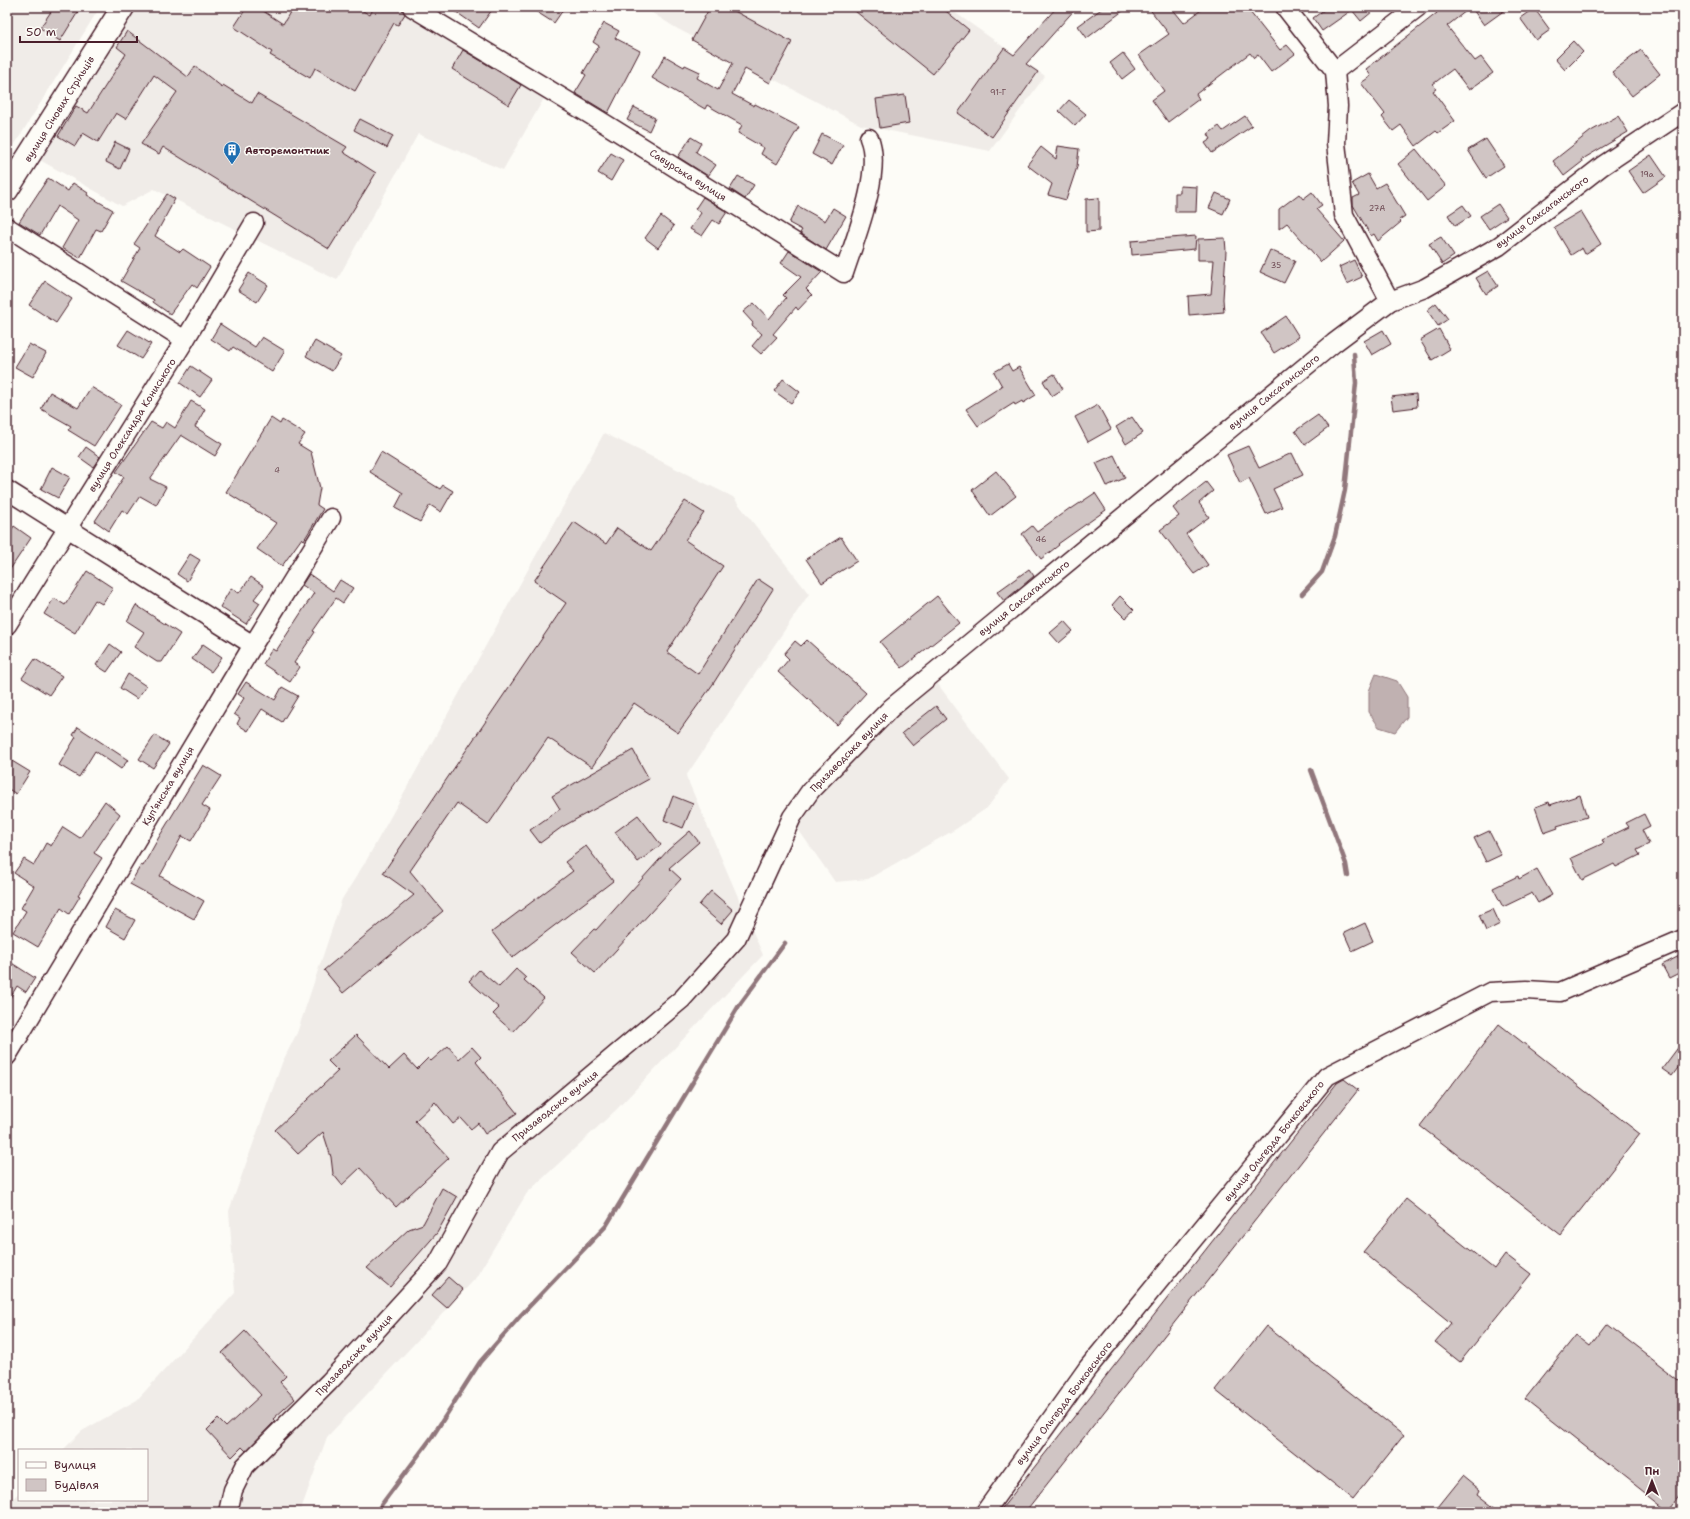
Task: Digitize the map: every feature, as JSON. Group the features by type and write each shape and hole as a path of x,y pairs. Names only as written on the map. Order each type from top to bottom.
{"street":[{"name":"вулиця Січових Стрільців","path":"7,190 124,7"},
{"name":"Савурська вулиця","path":"412,7 599,120 844,273 866,205 874,157 873,147 869,138"},
{"path":"1285,7 1335,71 1338,106 1336,143 1344,215 1390,301"},
{"path":"1335,71 1418,7"},
{"name":"вулиця Саксаганського","path":"891,708 1334,343 1390,301 1425,288 1499,246 1602,166 1683,112"},
{"name":"вулиця Олександра Кониського","path":"7,625 184,340 254,223"},
{"path":"7,227 184,340"},
{"path":"7,490 253,645"},
{"name":"Купʼянська вулиця","path":"7,1056 253,645 331,518"},
{"name":"Призаводська вулиця","path":"228,1512 233,1490 246,1466 329,1382 438,1263 500,1152 682,999 736,939 792,817 811,790 891,708"},
{"name":"вулиця Ольгерда Бочковського","path":"985,1512 1087,1369 1327,1076 1490,992 1526,990 1560,992 1683,938"}],"shaded area":[{"path":"7,7 100,7 7,157"},
{"path":"135,7 404,7 546,95 503,170 418,134 337,280 154,189 122,206 38,159"},
{"path":"643,7 947,7 1045,76 990,151 861,125 676,28"},
{"path":"604,433 733,497 809,594 686,776 763,955 616,1110 527,1193 475,1279 327,1437 300,1512 7,1512 7,1504 18,1494 18,1501 148,1501 148,1449 64,1449 82,1431 137,1400 235,1293 229,1211 282,1063 297,1033 342,899 366,861"},
{"path":"1376,674 1397,681 1407,697 1407,717 1395,732 1379,727 1369,712 1369,691"},
{"path":"937,683 1009,779 987,808 956,829 868,879 835,882 793,822 887,719"}],"building":[{"path":"54,7 81,7 60,41 40,28"},
{"path":"247,7 257,7 283,24 293,7 356,7 370,15 374,7 402,7 405,14 398,25 394,23 355,91 315,68 310,78 270,55 272,52 234,27"},
{"path":"449,7 494,7 479,28"},
{"path":"529,7 565,7 554,23"},
{"path":"710,7 727,7 792,42 770,83 745,69 732,94 799,127 777,164 761,154 764,148 738,133 742,125 707,105 705,109 652,78 665,56 684,67 685,65 700,72 697,78 718,90 733,63 692,40"},
{"path":"850,7 941,7 969,30 933,74"},
{"path":"1057,7 1077,7 1026,64 1038,72 992,137 958,113 1004,48 1014,55"},
{"path":"1104,7 1128,7 1087,38 1078,26"},
{"path":"1148,7 1171,7 1184,23 1205,7 1246,7 1280,50 1287,45 1295,54 1271,72 1258,55 1254,58 1250,53 1196,94 1199,99 1168,122 1152,100 1164,91 1139,55 1169,34"},
{"path":"1328,7 1378,7 1361,21 1352,10 1322,31 1313,18"},
{"path":"1432,7 1471,7 1447,26 1475,61 1481,57 1493,73 1469,90 1453,69 1433,84 1436,89 1433,91 1455,121 1438,133 1436,131 1416,146 1401,125 1393,131 1382,117 1385,114 1361,83 1371,76 1366,69 1437,13"},
{"path":"1471,7 1509,7 1484,25"},
{"path":"1534,8 1550,30 1536,40 1520,18"},
{"path":"604,23 619,31 615,38 640,51 608,113 575,93 586,75 583,73 599,46 593,42"},
{"path":"127,31 188,77 195,66 222,87 223,85 252,103 257,94 347,147 343,152 376,173 329,249 163,147 159,154 141,144 177,92 154,75 126,119 116,113 98,142 83,133 75,146 58,136 76,106 88,113 126,54 117,47"},
{"path":"1573,41 1583,52 1565,70 1555,59"},
{"path":"463,50 521,85 509,105 452,69"},
{"path":"1641,50 1660,74 1632,96 1612,72"},
{"path":"1123,53 1135,69 1122,79 1110,63"},
{"path":"905,95 909,123 880,128 876,99"},
{"path":"1069,100 1086,114 1075,126 1059,111"},
{"path":"634,107 655,118 649,131 627,120"},
{"path":"1245,116 1252,126 1212,153 1205,143 1211,139 1208,134 1219,126 1223,131"},
{"path":"1618,116 1628,132 1581,160 1582,162 1564,176 1553,161 1591,131"},
{"path":"360,119 393,136 387,148 354,130"},
{"path":"822,134 843,145 832,165 812,154"},
{"path":"691,137 701,143 696,152 716,165 708,176 678,157"},
{"path":"1486,139 1504,166 1486,178 1468,150"},
{"path":"115,142 129,149 120,169 106,162"},
{"path":"1058,146 1079,149 1077,167 1066,200 1048,195 1052,184 1027,165 1041,147 1056,159"},
{"path":"1416,149 1446,186 1427,201 1398,164"},
{"path":"611,153 623,160 611,181 598,173"},
{"path":"1651,155 1666,177 1643,193 1628,171"},
{"path":"1368,174 1376,188 1385,183 1405,216 1399,220 1401,222 1378,241 1374,234 1371,236 1353,205 1353,198 1359,195 1352,183"},
{"path":"738,176 754,185 745,199 730,189"},
{"path":"48,178 68,191 73,183 88,193 87,195 113,210 101,231 96,229 80,258 62,248 78,220 57,206 40,235 19,222"},
{"path":"1180,186 1197,187 1196,212 1175,212 1175,193 1180,193"},
{"path":"1312,192 1322,205 1316,209 1344,241 1321,262 1287,223 1279,229 1279,209 1299,194 1303,199"},
{"path":"1216,193 1230,199 1223,214 1209,208"},
{"path":"167,194 175,199 155,236 180,252 183,249 210,267 197,288 192,284 170,314 153,302 154,300 121,281 140,248 134,244"},
{"path":"703,197 727,212 719,224 713,220 702,236 690,229 701,213 695,209"},
{"path":"1099,198 1099,231 1086,232 1086,199"},
{"path":"1498,204 1507,217 1489,229 1480,216"},
{"path":"1463,205 1471,216 1455,226 1448,215"},
{"path":"798,206 825,221 833,208 846,216 826,250 800,233 802,230 789,223"},
{"path":"1581,211 1601,244 1585,254 1582,248 1571,255 1554,227"},
{"path":"661,216 674,226 658,248 645,238"},
{"path":"1196,236 1195,249 1132,255 1131,241"},
{"path":"1441,237 1454,256 1442,264 1429,244"},
{"path":"1225,238 1224,312 1189,315 1188,296 1211,294 1214,260 1198,260 1198,239"},
{"path":"1270,250 1295,261 1284,283 1260,272"},
{"path":"789,251 822,272 806,289 812,295 798,310 796,307 773,334 777,337 761,354 752,346 762,334 752,325 753,323 743,312 754,303 769,319 786,298 783,295 801,277 781,263"},
{"path":"1354,260 1362,277 1347,284 1339,267"},
{"path":"1488,271 1498,286 1486,294 1476,278"},
{"path":"249,273 268,285 257,302 238,290"},
{"path":"45,281 72,299 56,323 29,305"},
{"path":"1436,303 1448,319 1438,326 1427,310"},
{"path":"1286,316 1299,337 1274,353 1261,333"},
{"path":"220,324 255,347 262,337 285,351 272,372 233,347 230,351 211,339"},
{"path":"1439,329 1450,349 1432,360 1420,340"},
{"path":"128,330 151,344 141,359 118,345"},
{"path":"1383,330 1391,344 1372,355 1364,341"},
{"path":"315,341 341,356 332,371 306,356"},
{"path":"29,344 46,353 33,377 15,367"},
{"path":"1008,364 1012,371 1019,367 1036,395 1023,403 1022,401 1015,405 1014,403 978,426 966,409 1002,386 994,372"},
{"path":"191,366 212,380 200,397 180,383"},
{"path":"1054,374 1063,389 1052,396 1043,381"},
{"path":"783,379 800,392 791,403 774,391"},
{"path":"91,387 121,405 94,446 68,430 71,426 41,409 50,392 78,408"},
{"path":"1416,394 1417,407 1393,410 1391,397"},
{"path":"191,401 205,409 195,427 222,444 215,456 181,435 150,479 166,487 156,505 140,496 128,514 122,510 109,531 95,521 124,477 116,472 151,422 162,428 166,422 175,428"},
{"path":"1098,405 1111,429 1088,442 1075,417"},
{"path":"1318,415 1328,428 1305,445 1295,431"},
{"path":"1132,417 1143,433 1126,444 1116,427"},
{"path":"271,418 280,424 282,420 305,434 298,444 311,452 320,488 317,505 323,509 304,540 302,538 282,566 257,549 276,523 226,492"},
{"path":"1248,446 1259,468 1292,453 1303,475 1273,489 1282,507 1266,514 1249,478 1240,483 1227,455"},
{"path":"86,447 100,457 93,467 79,457"},
{"path":"381,452 440,489 443,485 453,491 441,512 430,505 420,522 395,508 403,493 370,472"},
{"path":"1114,455 1125,478 1107,486 1096,463"},
{"path":"52,467 70,477 58,498 41,489"},
{"path":"996,471 1016,496 990,516 972,490"},
{"path":"1206,482 1213,491 1199,503 1209,517 1186,534 1208,565 1194,574 1160,530 1179,516 1173,508"},
{"path":"1095,493 1106,510 1058,544 1059,545 1041,559 1022,534 1032,526 1037,532 1070,508 1071,509"},
{"path":"685,501 704,513 685,540 723,566 667,652 698,674 758,579 773,589 713,684 678,733 634,703 592,767 548,738 488,825 457,803 410,871 443,911 343,993 324,970 414,895 383,873 566,603 534,581 574,522 606,544 617,528 651,551"},
{"path":"14,526 31,538 7,574 7,536"},
{"path":"841,537 857,561 822,583 806,559"},
{"path":"190,554 200,560 187,581 177,574"},
{"path":"1029,569 1034,576 1004,601 997,592"},
{"path":"87,571 113,588 102,604 95,600 75,633 44,614 54,598 65,605"},
{"path":"309,574 333,591 340,580 353,588 343,603 336,598 313,631 315,632 294,663 300,667 290,682 263,664 272,649 276,651 314,593 302,585"},
{"path":"251,577 264,586 254,599 260,603 246,624 220,607 231,588 239,593"},
{"path":"937,596 959,623 902,668 880,642"},
{"path":"1120,596 1134,610 1125,618 1112,605"},
{"path":"136,605 180,634 162,662 157,662 134,647 144,632 127,621"},
{"path":"1064,621 1073,631 1059,643 1050,633"},
{"path":"807,640 866,693 837,725 778,672 789,659 784,654 795,641 801,646"},
{"path":"110,644 121,652 107,672 96,665"},
{"path":"203,644 222,657 211,672 192,659"},
{"path":"35,659 62,676 49,695 22,678"},
{"path":"128,674 146,686 137,699 120,688"},
{"path":"246,682 275,700 282,687 298,696 282,722 262,709 248,731 237,724 240,718 234,714 244,698 238,694"},
{"path":"936,706 946,719 913,746 902,733"},
{"path":"78,727 128,760 121,769 95,751 79,777 59,765 76,737 73,735"},
{"path":"155,735 169,744 153,768 139,759"},
{"path":"633,750 649,779 562,827 540,843 530,830 560,809 552,796"},
{"path":"7,758 30,772 16,794 7,788"},
{"path":"203,765 221,776 202,805 210,810 191,841 182,836 160,876 204,901 194,919 130,884 141,865 143,866"},
{"path":"1580,795 1587,817 1557,826 1558,828 1544,833 1535,807 1549,802 1550,805"},
{"path":"673,796 693,804 683,828 664,820"},
{"path":"105,801 120,814 94,853 102,858 78,895 80,896 69,914 61,908 38,947 13,932 26,911 21,908 34,886 14,873 24,859 34,865 46,843 51,846 63,827 80,838"},
{"path":"1644,814 1650,826 1642,830 1649,844 1637,850 1640,855 1616,867 1614,864 1582,880 1571,858 1604,843 1602,840 1629,827 1626,823"},
{"path":"638,815 661,845 638,862 615,832"},
{"path":"690,831 699,842 669,868 681,879 595,973 572,952 594,929 596,930 668,850"},
{"path":"1489,831 1501,855 1486,862 1474,838"},
{"path":"586,846 613,881 512,958 492,932 573,871 565,862"},
{"path":"1537,869 1552,895 1538,903 1532,893 1503,907 1493,888 1518,876 1519,879"},
{"path":"711,891 733,910 721,924 699,905"},
{"path":"1493,909 1500,924 1486,931 1479,915"},
{"path":"115,910 135,920 125,938 106,927"},
{"path":"1365,923 1373,941 1352,951 1344,933"},
{"path":"1683,954 1683,971 1669,978 1662,965"},
{"path":"7,960 35,978 26,992 17,986 7,1003"},
{"path":"516,969 526,978 524,980 544,998 513,1032 493,1014 499,1008 469,981 479,970 499,987"},
{"path":"1499,1024 1640,1134 1561,1235 1420,1126"},
{"path":"356,1035 389,1069 404,1055 417,1069 428,1058 431,1061 448,1046 459,1059 472,1047 481,1057 476,1062 517,1113 485,1134 478,1123 471,1129 461,1118 453,1124 435,1102 415,1121 449,1158 396,1207 360,1168 342,1185 333,1174 331,1157 323,1132 298,1154 275,1130 338,1071 328,1061"},
{"path":"1683,1041 1683,1061 1672,1076 1662,1069"},
{"path":"1344,1079 1358,1090 1025,1512 999,1512 1337,1083"},
{"path":"442,1188 457,1197 437,1233 390,1287 367,1268 409,1229 423,1224"},
{"path":"1406,1199 1494,1269 1505,1254 1531,1274 1460,1362 1435,1342 1451,1323 1363,1252"},
{"path":"448,1277 463,1290 447,1308 432,1295"},
{"path":"1607,1324 1683,1383 1683,1493 1668,1512 1525,1399 1576,1335 1590,1346"},
{"path":"1266,1326 1404,1435 1353,1499 1215,1390"},
{"path":"245,1331 286,1376 280,1382 295,1399 273,1419 275,1421 246,1451 242,1447 232,1457 207,1430 218,1419 226,1427 261,1395 222,1353"},
{"path":"1463,1476 1480,1490 1478,1494 1501,1512 1434,1512"}],"waterway":[{"path":"1302,594 1322,572 1335,536 1345,490 1356,383 1354,354"},
{"path":"1311,770 1346,864 1348,876"},
{"path":"376,1512 432,1437 480,1362 521,1315 606,1226 740,1004 785,943"}],"place":[{"name":"Авторемонтник","path":"232,165"}]}
